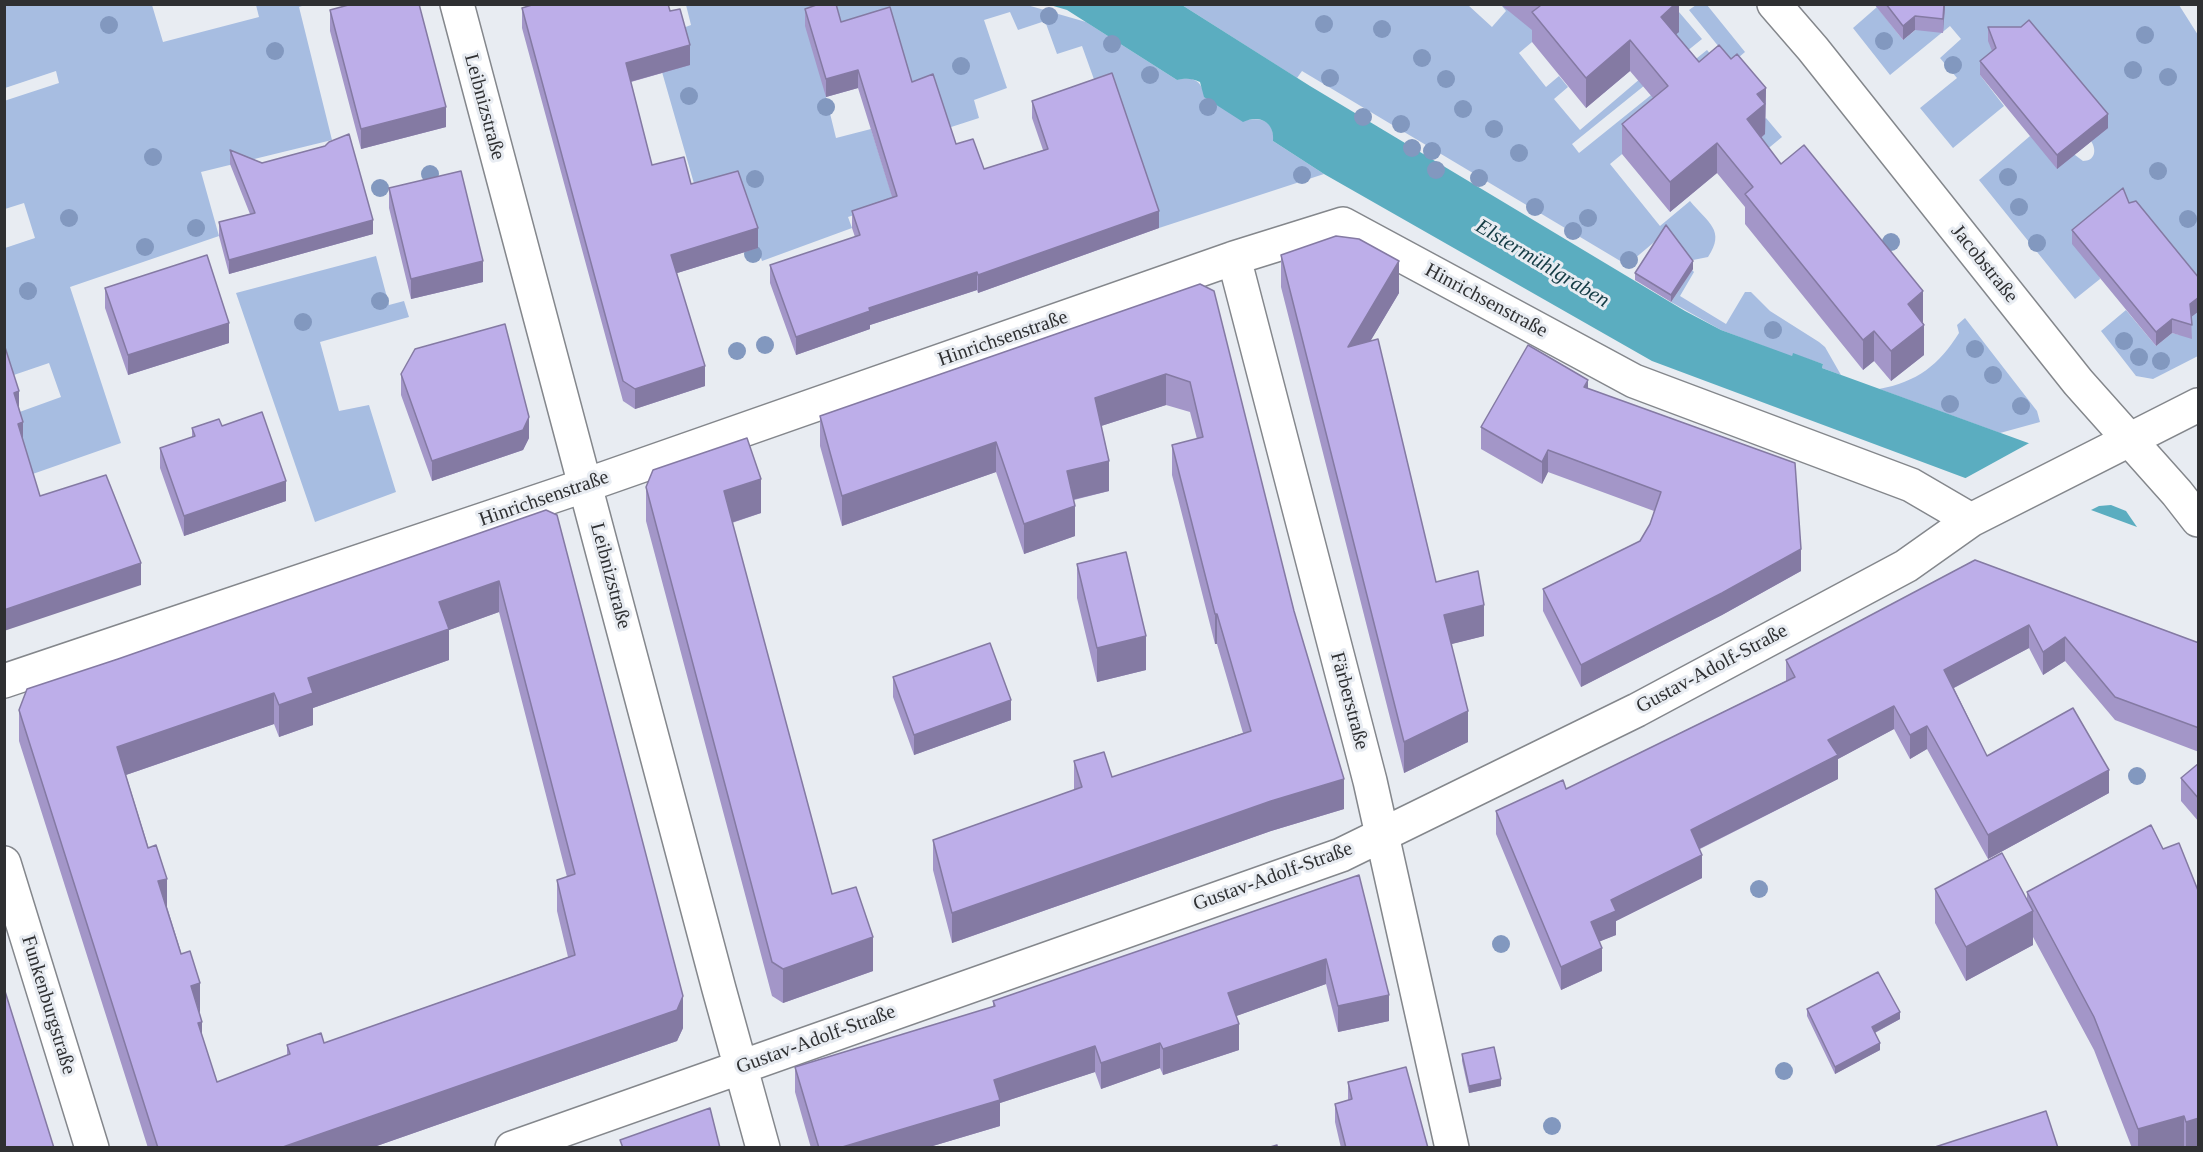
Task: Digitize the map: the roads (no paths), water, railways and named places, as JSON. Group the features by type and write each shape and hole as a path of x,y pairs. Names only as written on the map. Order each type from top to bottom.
{"street":[{"name":"Leibnizstraße","path":"457,4 763,1148"},
{"name":"Jacobstraße","path":"1774,4 1813,49 2078,382 2199,520"},
{"name":"Hinrichsenstraße","path":"4,681 585,485 1233,258 1343,224 1634,381 1911,485 1971,520"},
{"name":"Färberstraße","path":"1233,258 1370,781 1452,1148"},
{"name":"Gustav-Adolf-Straße","path":"512,1148 1341,855 1637,710 1906,566 1971,520 2199,405"},
{"name":"Funkenburgstraße","path":"4,863 92,1148"}],"water":[{"name":"Elstermühlgraben","path":"1050,5 1182,5 1310,86 1685,311 1721,330 1792,356 1793,353 1823,364 1822,368 2198,508 2198,565 1652,361 1324,174 1273,141 1271,129 1265,121 1255,119 1243,122 1204,97 1200,82 1188,79 1177,80 1067,10"}]}
